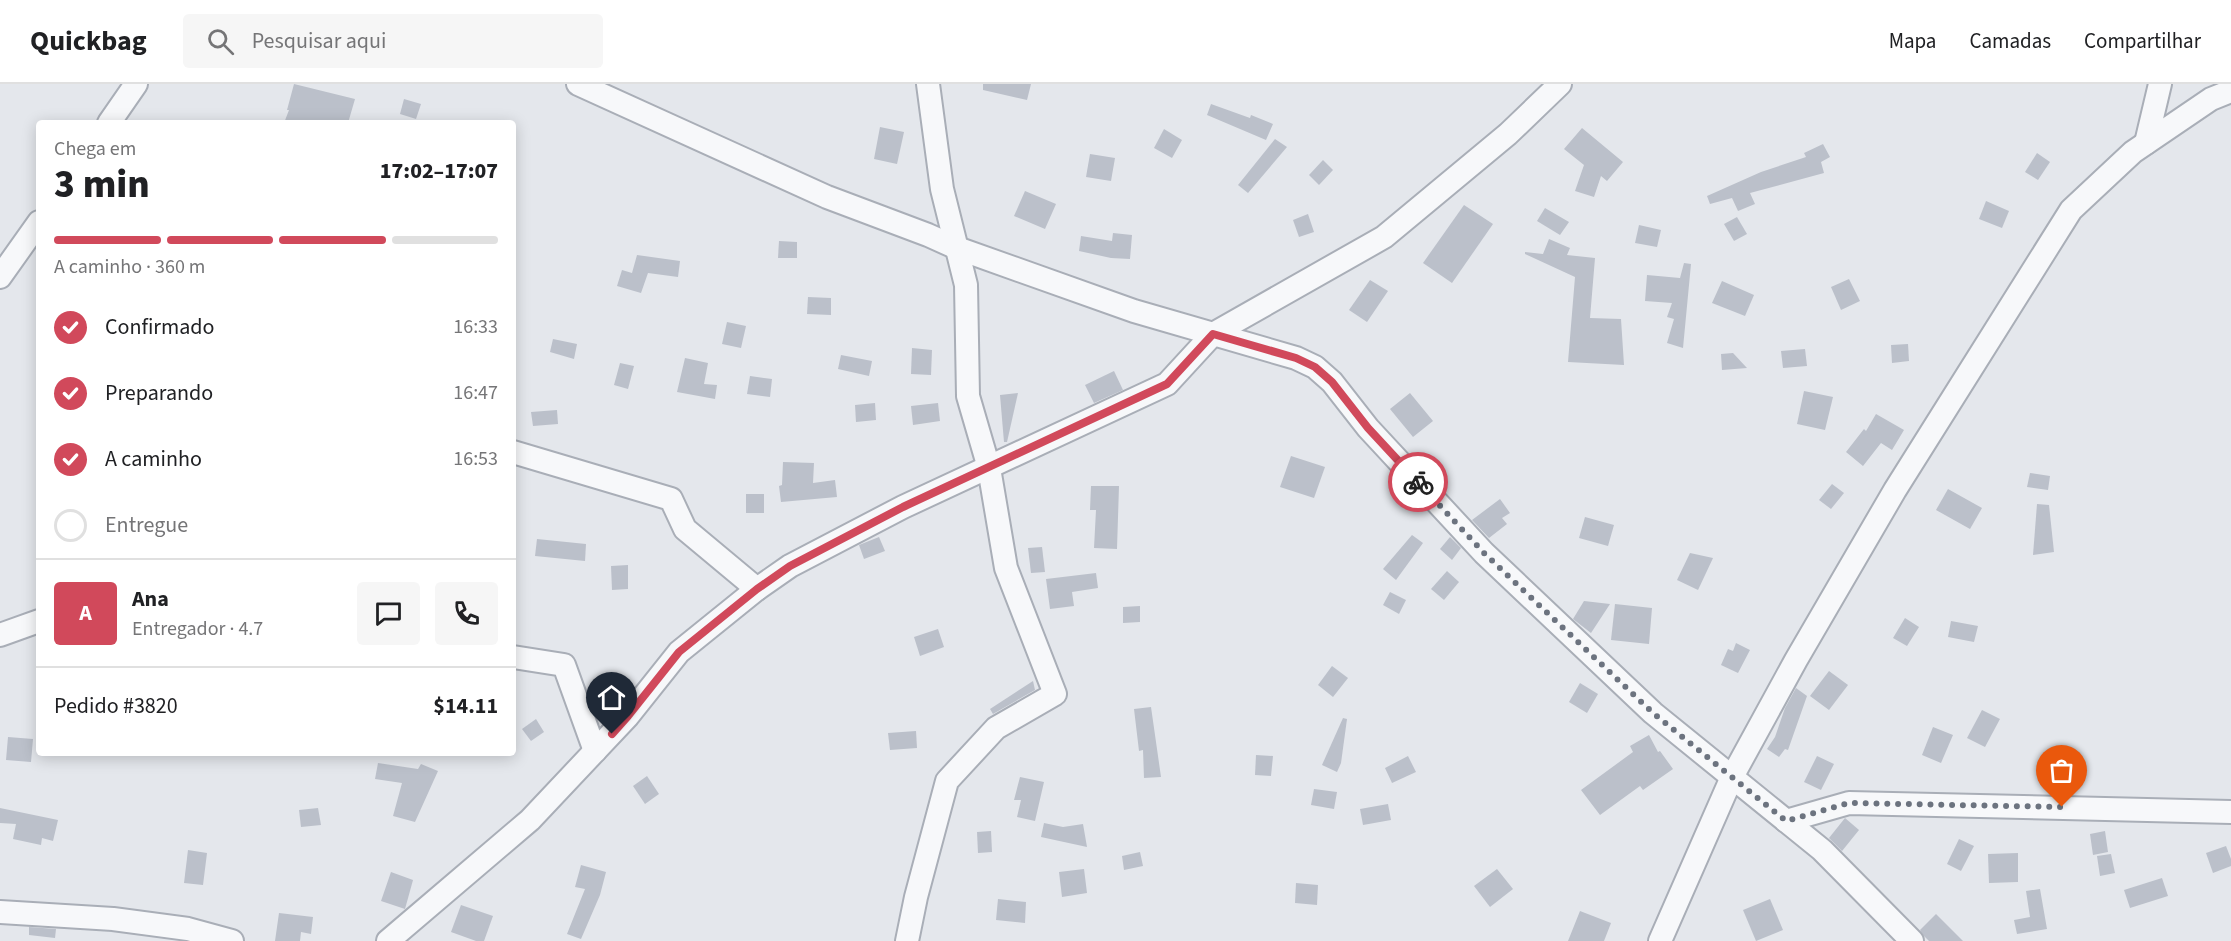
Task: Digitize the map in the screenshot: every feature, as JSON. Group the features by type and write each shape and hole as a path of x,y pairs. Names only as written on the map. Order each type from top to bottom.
{"street":[{"path":"111,120 136,84"},
{"path":"578,84 827,196 957,248 1134,311 1296,358 1315,367 1332,382 1368,428 1484,553 1653,713 1822,850 1912,941"},
{"path":"907,941 916,897 947,781 996,728 1055,694 1006,568 989,468 968,396 966,285 942,189 928,84"},
{"path":"388,941 530,820 628,716 679,652 757,589 790,566 903,507 1167,384 1213,334 1384,237 1508,134 1560,84"},
{"path":"2146,143 2160,84"},
{"path":"1660,941 1732,777 1895,490 2071,210 2133,152 2211,99 2231,91"},
{"path":"0,277 36,226"},
{"path":"516,453 671,499 685,529 757,589"},
{"path":"0,635 36,622"},
{"path":"516,657 564,665 595,751"},
{"path":"1786,821 1849,803 2231,812"},
{"path":"0,912 112,919 188,929 232,941"}],"building":[{"path":"294,84 355,99 349,120 285,120 289,110 287,110"},
{"path":"983,84 1031,84 1027,100 983,90"},
{"path":"404,99 421,104 416,119 400,114"},
{"path":"1211,104 1250,118 1251,115 1273,124 1266,140 1207,115"},
{"path":"880,127 904,132 897,164 874,159"},
{"path":"1582,128 1623,162 1607,181 1601,176 1594,197 1575,191 1584,165 1564,149"},
{"path":"1164,129 1182,140 1172,158 1154,148"},
{"path":"1275,139 1287,147 1248,193 1238,185"},
{"path":"1823,144 1830,157 1821,162 1824,173 1750,193 1755,204 1738,211 1732,198 1710,204 1707,196 1761,172 1806,157 1804,153"},
{"path":"2037,153 2050,162 2038,180 2025,172"},
{"path":"1090,154 1115,158 1111,181 1086,177"},
{"path":"1323,160 1333,170 1319,185 1309,175"},
{"path":"1025,191 1056,204 1045,229 1014,216"},
{"path":"1986,201 2009,211 2002,228 1979,219"},
{"path":"1464,205 1493,224 1452,283 1423,263"},
{"path":"1545,208 1569,222 1560,235 1537,221"},
{"path":"1308,214 1314,232 1299,237 1293,220"},
{"path":"1737,217 1747,234 1734,241 1724,224"},
{"path":"1639,225 1661,230 1657,247 1635,243"},
{"path":"1113,233 1132,235 1130,259 1111,258 1079,251 1081,236 1112,241"},
{"path":"1549,239 1570,248 1567,255 1595,258 1590,318 1621,319 1624,365 1568,362 1575,277 1525,254 1525,252 1543,254"},
{"path":"779,241 797,242 797,258 778,258"},
{"path":"637,255 680,261 678,277 648,273 641,293 617,286 622,270 632,273"},
{"path":"1684,263 1691,264 1683,348 1667,343 1674,319 1667,317 1672,303 1645,301 1647,275 1680,278"},
{"path":"1849,279 1860,301 1841,310 1831,287"},
{"path":"1370,280 1388,291 1367,322 1349,310"},
{"path":"1722,281 1754,295 1745,316 1712,303"},
{"path":"808,297 831,298 831,315 807,314"},
{"path":"727,322 746,326 741,348 722,344"},
{"path":"553,339 577,344 574,359 550,352"},
{"path":"1908,344 1909,361 1892,363 1891,345"},
{"path":"912,348 932,350 931,375 911,374"},
{"path":"1805,349 1807,366 1783,368 1781,351"},
{"path":"1733,353 1747,368 1722,370 1721,354"},
{"path":"841,355 872,361 869,376 838,369"},
{"path":"685,358 708,363 704,384 717,385 715,399 677,392"},
{"path":"620,363 634,366 628,389 614,385"},
{"path":"1114,371 1123,390 1094,403 1085,385"},
{"path":"750,376 772,379 770,397 747,394"},
{"path":"1804,391 1833,397 1825,430 1797,424"},
{"path":"1018,393 1007,442 1004,442 1000,395"},
{"path":"1410,393 1433,421 1413,437 1390,409"},
{"path":"875,403 876,420 856,422 855,405"},
{"path":"938,403 940,421 913,425 911,406"},
{"path":"557,410 558,424 533,426 531,412"},
{"path":"1876,414 1904,430 1892,450 1881,443 1863,466 1846,452 1864,429 1866,431"},
{"path":"1291,456 1325,467 1314,498 1280,487"},
{"path":"783,462 814,463 813,483 835,480 837,497 781,502 779,486 782,485"},
{"path":"2030,473 2050,476 2048,490 2027,487"},
{"path":"1832,484 1844,493 1831,509 1819,500"},
{"path":"1091,486 1119,486 1117,549 1094,548 1096,510 1090,510"},
{"path":"1948,489 1982,508 1970,529 1936,510"},
{"path":"746,494 764,494 764,513 746,513"},
{"path":"1500,499 1510,513 1502,518 1507,524 1489,538 1472,520"},
{"path":"2037,504 2049,505 2054,552 2033,555"},
{"path":"1585,517 1614,525 1608,546 1579,538"},
{"path":"1412,535 1423,543 1396,580 1383,569"},
{"path":"879,537 885,551 864,559 859,545"},
{"path":"1450,537 1461,548 1452,560 1440,549"},
{"path":"537,539 586,544 585,561 535,556"},
{"path":"1042,547 1045,572 1031,573 1028,548"},
{"path":"1690,553 1713,558 1698,590 1677,580"},
{"path":"628,565 628,589 612,590 611,566"},
{"path":"1447,571 1459,582 1444,600 1431,589"},
{"path":"1096,573 1098,588 1072,592 1074,606 1050,609 1046,579"},
{"path":"1390,592 1406,600 1399,614 1383,605"},
{"path":"1584,601 1610,604 1591,633 1573,619"},
{"path":"1615,604 1652,608 1649,644 1611,640"},
{"path":"1140,606 1140,622 1123,623 1123,607"},
{"path":"1905,618 1919,627 1907,646 1893,638"},
{"path":"1951,621 1978,626 1974,642 1948,637"},
{"path":"938,629 944,647 920,656 914,637"},
{"path":"1736,643 1750,650 1738,673 1721,665 1728,649 1733,651"},
{"path":"1332,666 1348,678 1333,697 1318,685"},
{"path":"1829,671 1848,685 1829,710 1810,696"},
{"path":"1033,681 1035,690 993,714 990,709"},
{"path":"1580,683 1598,694 1587,713 1569,702"},
{"path":"1796,688 1807,696 1788,750 1785,749 1779,757 1767,749 1775,737 1785,708"},
{"path":"1151,707 1161,777 1144,778 1143,750 1139,751 1134,709"},
{"path":"1982,710 2000,719 1985,747 1967,738"},
{"path":"1343,718 1347,719 1341,763 1337,772 1322,765"},
{"path":"536,719 544,732 531,741 522,729"},
{"path":"1933,727 1953,735 1941,763 1922,755"},
{"path":"916,731 917,748 890,750 888,733"},
{"path":"1649,735 1658,752 1660,751 1673,769 1643,790 1640,786 1600,815 1581,790 1633,752 1630,746"},
{"path":"8,737 33,739 31,762 6,760"},
{"path":"1256,755 1273,756 1271,776 1255,775"},
{"path":"1408,756 1416,772 1392,783 1385,768"},
{"path":"1817,756 1834,764 1821,790 1804,782"},
{"path":"378,763 418,769 421,764 438,771 415,822 393,816 402,783 375,779"},
{"path":"647,776 659,794 645,804 633,786"},
{"path":"1020,777 1044,782 1035,821 1017,817 1021,800 1014,800"},
{"path":"1314,789 1337,792 1334,809 1311,805"},
{"path":"1388,804 1391,820 1363,825 1360,809"},
{"path":"0,808 58,820 53,841 42,838 41,845 13,839 16,824 0,823"},
{"path":"318,808 321,825 301,827 299,810"},
{"path":"1845,818 1859,830 1842,851 1829,838"},
{"path":"1044,823 1063,827 1083,824 1087,847 1041,837"},
{"path":"991,831 992,852 978,853 977,832"},
{"path":"2105,831 2108,852 2093,855 2090,834"},
{"path":"1959,839 1974,846 1961,871 1947,864"},
{"path":"2226,846 2231,866 2213,873 2206,853"},
{"path":"188,850 207,853 203,885 184,883"},
{"path":"1140,852 1143,866 1124,870 1122,856"},
{"path":"2018,853 2018,882 1989,883 1988,854"},
{"path":"2111,854 2115,873 2100,876 2097,856"},
{"path":"581,865 606,872 600,895 581,939 567,934 585,889 575,887"},
{"path":"1084,869 1087,893 1062,897 1059,872"},
{"path":"1497,869 1513,889 1490,907 1474,886"},
{"path":"391,872 413,880 405,909 381,901"},
{"path":"2162,878 2168,896 2130,908 2124,890"},
{"path":"1296,883 1318,885 1317,905 1295,903"},
{"path":"2040,889 2047,929 2017,934 2014,920 2030,917 2026,891"},
{"path":"998,899 1026,902 1025,923 996,920"},
{"path":"1770,899 1783,930 1756,941 1743,910"},
{"path":"461,905 493,916 484,941 476,941 451,932"},
{"path":"1580,911 1611,923 1604,941 1568,941"},
{"path":"279,913 313,917 311,934 301,932 300,941 275,941"},
{"path":"1936,914 1963,941 1929,941 1924,936 1920,930"},
{"path":"29,927 56,929 55,938 29,935"}],"way so far":[{"path":"1418,482 1484,553 1653,713 1786,821 1849,803 2062,807"}],"route":[{"path":"612,734 679,652 757,589 790,566 903,507 1167,384 1213,334 1296,358 1315,367 1332,382 1368,428 1418,482"}]}
